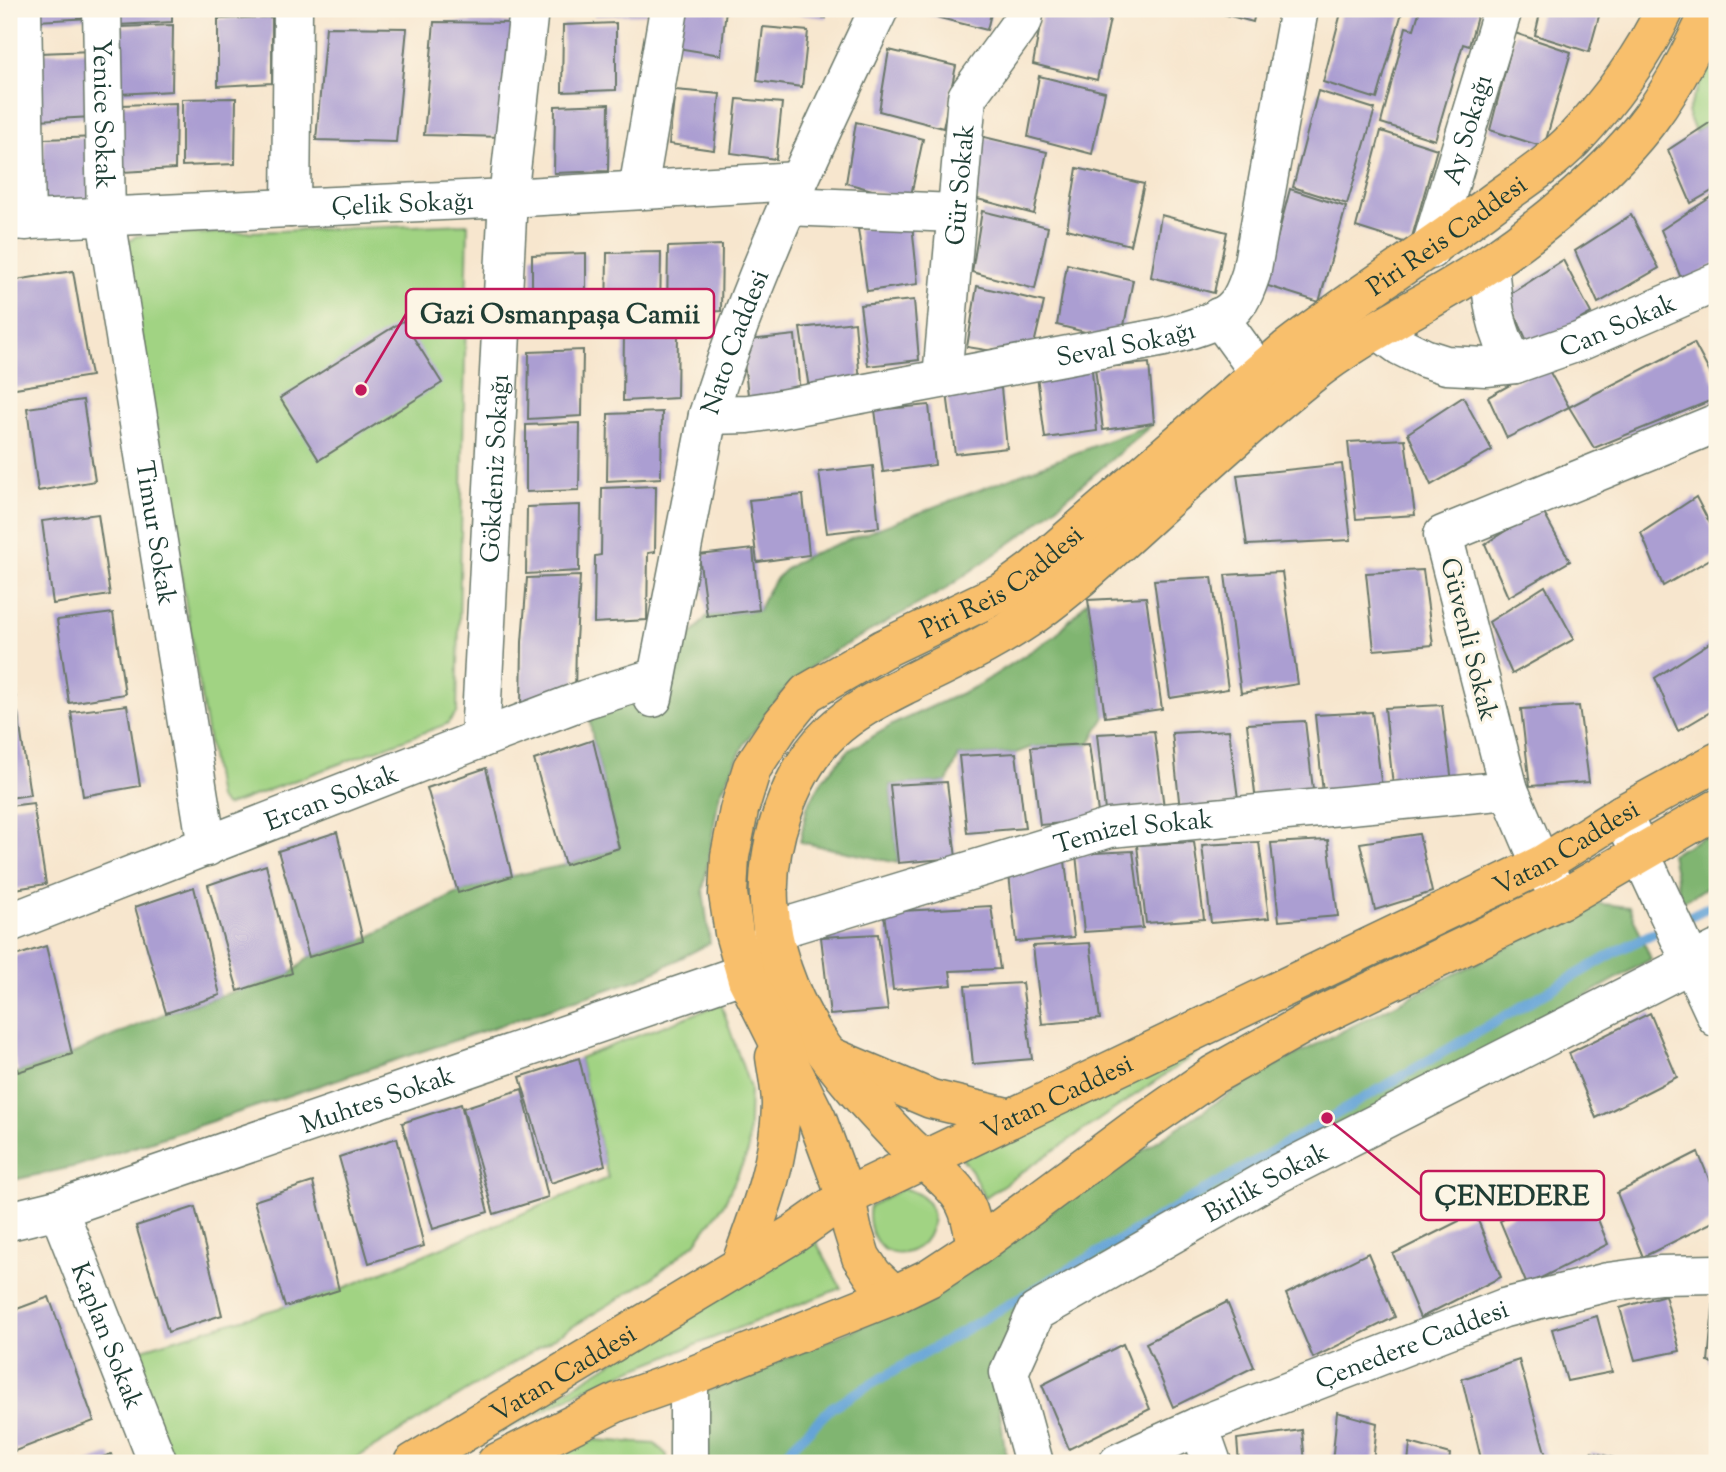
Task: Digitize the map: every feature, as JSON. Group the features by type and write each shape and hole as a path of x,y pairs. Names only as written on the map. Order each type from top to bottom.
{"main road":[{"name":"Piri Reis Caddesi","path":"894,1295 873,1275 861,1257 846,1197 817,1119 773,1034 746,973 734,933 728,894 730,856 739,810 752,768 780,726 807,693 883,649 1004,591 1034,569 1258,371 1329,316 1430,250 1536,171 1573,140 1604,104 1665,9"},
{"name":"Piri Reis Caddesi","path":"976,1247 972,1222 964,1200 946,1180 921,1161 854,1090 806,1025 786,982 772,931 769,896 772,857 782,811 800,773 828,734 856,711 986,644 1034,614 1083,576 1241,433 1313,372 1489,264 1565,204 1609,166 1651,117 1687,60 1711,9"},
{"name":"Vatan Caddesi","path":"413,1463 795,1233 846,1197 1541,865 1622,814 1717,762"},
{"name":"Vatan Caddesi","path":"496,1463 618,1402 689,1377 894,1295 929,1278 976,1247 1135,1129 1213,1075 1311,1020 1562,899 1648,868 1717,809"},
{"path":"740,1266 764,1201 776,1154 781,1104 773,1034"},
{"path":"828,1056 931,1098 1011,1118"}],"street":[{"path":"18,221 22,9"},
{"name":"Yenice Sokak","path":"102,9 106,219"},
{"path":"291,208 293,9"},
{"name":"Gökdeniz Sokağı","path":"480,740 508,198 530,9"},
{"path":"638,190 668,9"},
{"name":"Nato Caddesi","path":"655,687 708,415 740,321 792,194 879,9"},
{"name":"Gür Sokak","path":"942,378 967,96 1023,20 1025,9"},
{"name":"Seval Sokağı","path":"708,415 776,410 1164,337 1219,317 1235,308 1251,274 1299,9"},
{"name":"Ay Sokağı","path":"1430,250 1503,9"},
{"name":"Çelik Sokağı","path":"18,221 106,219 638,190 792,194 955,214"},
{"name":"Timur Sokak","path":"106,219 207,847"},
{"path":"1489,264 1497,328 1515,364"},
{"name":"Can Sokak","path":"1378,330 1400,346 1446,365 1486,367 1515,364 1581,341 1717,282"},
{"path":"1219,317 1258,371"},
{"name":"Güvenli Sokak","path":"1562,899 1541,865 1509,790 1443,535 1717,423"},
{"name":"Ercan Sokak","path":"9,923 586,699 655,687"},
{"name":"Temizel Sokak","path":"772,931 1110,828 1509,790"},
{"path":"1622,814 1648,868 1696,952 1717,1018"},
{"name":"Birlik Sokak","path":"1034,1463 1009,1372 1037,1312 1279,1173 1696,952"},
{"name":"Muhtes Sokak","path":"9,1221 58,1209 746,973"},
{"name":"Kaplan Sokak","path":"58,1209 158,1463"},
{"name":"Çenedere Caddesi","path":"1118,1463 1199,1426 1504,1308 1555,1293 1608,1282 1660,1275 1717,1274"},
{"path":"689,1377 689,1460"},
{"path":"1199,1426 1212,1463"}],"green space":[{"path":"1717,45 1717,118 1695,132 1687,112"},
{"path":"468,224 457,712 447,724 226,806 218,798 126,244 136,236"},
{"path":"1154,423 1029,530 944,590 820,659 783,692 745,743 719,796 703,890 710,943 642,978 77,1166 9,1181 9,1075 72,1054 166,1013 292,973 309,957 363,940 458,893 619,848 586,699 657,677 707,616 759,610 778,577 791,565 809,555"},
{"path":"1088,600 1105,717 1089,744 1032,747 1016,753 959,756 947,782 890,785 898,863 800,842 807,807 823,779 848,751 894,724 979,685 1056,635"},
{"path":"1717,830 1717,883 1681,902 1671,854"},
{"path":"1594,903 1629,907 1651,959 1019,1316 995,1377 1007,1463 703,1463 704,1393 898,1311 1264,1071"},
{"path":"721,1004 750,1088 748,1152 724,1204 695,1243 651,1279 348,1463 158,1463 116,1357 339,1290 608,1178 579,1058"},
{"path":"1232,1029 984,1198 972,1171 958,1153"},
{"path":"903,1188 927,1201 932,1215 931,1229 918,1247 900,1254 891,1253 877,1242 873,1234 870,1206"},
{"path":"813,1236 841,1288 593,1385 496,1435"},
{"path":"593,1440 655,1444 667,1455 667,1463 531,1463 547,1454"}],"building":[{"path":"37,9 91,9 91,18 37,21"},
{"path":"118,9 172,9 172,22 118,25"},
{"path":"594,9 647,9 647,14 594,16"},
{"path":"681,9 726,9 721,55 677,48"},
{"path":"781,9 826,9 826,18 781,12"},
{"path":"924,9 992,9 987,30 924,14"},
{"path":"1043,9 1070,9 1110,19 1097,80 1033,64"},
{"path":"1204,9 1256,9 1253,22"},
{"path":"1342,9 1403,9 1377,99 1323,82"},
{"path":"1420,9 1479,9 1469,46 1463,44 1435,140 1381,123 1406,27 1414,29"},
{"path":"1541,9 1601,9 1589,52 1535,35"},
{"path":"272,17 272,83 218,86 218,19"},
{"path":"434,22 515,23 504,137 424,135"},
{"path":"616,23 616,90 562,92 563,25"},
{"path":"173,25 172,91 119,94 119,27"},
{"path":"326,27 407,28 396,142 316,140"},
{"path":"763,27 808,31 802,87 757,81"},
{"path":"1515,33 1571,52 1544,147 1490,130"},
{"path":"889,50 956,66 943,128 879,111"},
{"path":"93,51 92,117 38,120 39,53"},
{"path":"1039,76 1105,92 1092,154 1028,137"},
{"path":"675,90 720,94 714,150 669,144"},
{"path":"1318,91 1375,109 1347,204 1293,187"},
{"path":"236,98 235,164 182,166 182,99"},
{"path":"737,99 782,103 776,159 731,153"},
{"path":"176,103 175,169 122,172 122,105"},
{"path":"609,104 608,171 554,173 555,106"},
{"path":"1717,118 1717,188 1691,203 1668,150"},
{"path":"856,122 923,139 910,200 846,183"},
{"path":"1381,131 1437,149 1410,244 1356,227"},
{"path":"980,136 1047,152 1034,214 970,197"},
{"path":"98,137 97,203 43,206 44,139"},
{"path":"1077,168 1144,184 1130,245 1067,229"},
{"path":"1290,189 1346,207 1319,302 1265,285"},
{"path":"1716,194 1717,263 1683,283 1661,230"},
{"path":"982,211 1048,227 1035,289 972,272"},
{"path":"1161,215 1227,232 1214,293 1151,277"},
{"path":"1631,215 1659,268 1598,303 1575,251"},
{"path":"912,224 918,284 867,291 858,229"},
{"path":"722,245 721,311 667,314 668,247"},
{"path":"661,252 660,317 606,320 607,253"},
{"path":"586,253 586,319 532,322 532,255"},
{"path":"1563,260 1591,313 1530,348 1507,296"},
{"path":"1067,264 1133,280 1121,341 1057,325"},
{"path":"73,271 91,376 9,389 9,281"},
{"path":"977,286 1044,302 1031,357 967,347"},
{"path":"914,300 919,360 868,366 860,305"},
{"path":"403,321 442,383 319,460 280,398"},
{"path":"855,322 860,383 809,389 800,328"},
{"path":"678,332 677,398 623,401 624,334"},
{"path":"795,335 800,396 749,402 741,341"},
{"path":"1694,343 1717,386 1717,398 1594,448 1569,407"},
{"path":"583,350 582,416 528,419 529,352"},
{"path":"1149,363 1154,423 1103,430 1095,368"},
{"path":"1546,365 1569,407 1507,438 1488,397"},
{"path":"1092,370 1097,431 1045,438 1037,376"},
{"path":"1001,388 1007,448 955,454 947,393"},
{"path":"1463,397 1492,450 1431,485 1408,433"},
{"path":"83,400 95,481 38,491 27,408"},
{"path":"929,405 935,465 883,472 875,410"},
{"path":"662,412 661,478 607,481 608,414"},
{"path":"580,423 579,490 526,492 526,425"},
{"path":"1405,439 1415,515 1356,519 1348,442"},
{"path":"1342,464 1351,540 1247,545 1237,475"},
{"path":"873,466 879,527 827,533 819,472"},
{"path":"656,486 655,552 648,553 647,620 594,623 595,556 601,555 602,488"},
{"path":"803,495 809,555 757,562 749,500"},
{"path":"1696,497 1717,537 1717,555 1663,586 1641,533"},
{"path":"580,505 579,571 526,574 527,507"},
{"path":"1541,508 1570,561 1508,597 1485,544"},
{"path":"98,514 110,595 53,604 42,521"},
{"path":"753,549 759,610 707,616 699,555"},
{"path":"1423,570 1433,645 1374,650 1366,573"},
{"path":"1282,572 1298,684 1241,693 1225,575"},
{"path":"580,576 575,697 521,709 527,578"},
{"path":"1212,577 1228,689 1170,698 1154,580"},
{"path":"1545,586 1574,639 1512,674 1489,622"},
{"path":"1146,597 1162,709 1105,717 1088,600"},
{"path":"113,613 125,694 69,703 57,620"},
{"path":"1711,642 1717,654 1717,708 1678,731 1655,678"},
{"path":"9,663 16,700 9,701"},
{"path":"127,705 140,786 83,796 71,712"},
{"path":"1442,705 1452,782 1393,786 1385,708"},
{"path":"1579,706 1589,782 1530,786 1521,709"},
{"path":"1372,712 1382,788 1323,793 1315,715"},
{"path":"18,713 30,795 9,798 9,715"},
{"path":"1305,721 1314,798 1256,802 1247,724"},
{"path":"1229,730 1239,806 1180,810 1172,733"},
{"path":"1154,731 1164,807 1105,811 1097,734"},
{"path":"593,740 619,848 565,865 534,760"},
{"path":"1089,744 1099,820 1040,825 1031,747"},
{"path":"1016,753 1025,828 967,833 959,756"},
{"path":"486,768 512,876 458,893 427,788"},
{"path":"947,782 956,858 898,863 890,785"},
{"path":"33,803 46,884 9,890 9,806"},
{"path":"337,832 363,940 309,957 278,851"},
{"path":"1419,834 1432,892 1375,910 1360,843"},
{"path":"1328,840 1338,916 1279,921 1271,843"},
{"path":"1194,842 1204,919 1146,923 1137,845"},
{"path":"1259,842 1269,918 1211,923 1202,845"},
{"path":"1133,851 1143,928 1084,932 1076,854"},
{"path":"1065,861 1074,937 1016,942 1008,864"},
{"path":"266,865 292,973 238,991 208,885"},
{"path":"194,887 220,995 166,1013 135,907"},
{"path":"991,906 1000,969 950,971 952,985 893,990 884,912"},
{"path":"878,934 888,1010 830,1015 821,937"},
{"path":"1090,943 1100,1019 1042,1024 1033,946"},
{"path":"46,946 72,1054 18,1072 9,1041 9,958"},
{"path":"1022,983 1032,1059 973,1064 965,986"},
{"path":"1650,1013 1677,1077 1596,1118 1569,1053"},
{"path":"579,1058 605,1165 551,1183 520,1077"},
{"path":"522,1089 548,1197 494,1214 463,1108"},
{"path":"461,1104 488,1212 433,1229 402,1123"},
{"path":"397,1138 424,1246 369,1263 339,1157"},
{"path":"1698,1152 1717,1199 1717,1220 1643,1257 1617,1193"},
{"path":"1582,1180 1608,1244 1527,1285 1500,1221"},
{"path":"313,1182 339,1290 285,1307 254,1201"},
{"path":"195,1207 222,1315 168,1332 136,1226"},
{"path":"1475,1213 1501,1277 1420,1318 1393,1254"},
{"path":"1368,1253 1395,1317 1313,1358 1286,1294"},
{"path":"1717,1286 1717,1364 1708,1362"},
{"path":"1665,1295 1680,1351 1635,1360 1620,1308"},
{"path":"49,1297 94,1421 15,1451 9,1433 9,1312"},
{"path":"1227,1302 1254,1367 1173,1407 1146,1343"},
{"path":"1597,1316 1612,1372 1567,1381 1552,1329"},
{"path":"1123,1344 1150,1409 1069,1449 1042,1385"},
{"path":"1519,1360 1548,1463 1482,1463 1462,1379"},
{"path":"1337,1412 1377,1423 1373,1463 1332,1463"},
{"path":"1302,1430 1305,1463 1239,1463 1237,1439"},
{"path":"1410,1443 1450,1454 1449,1463 1408,1463"},
{"path":"1591,1452 1631,1462 1631,1463 1590,1463"},
{"path":"111,1454 114,1463 86,1463"}],"waterway":[{"path":"1680,921 1717,903"},
{"path":"776,1463 832,1407 1619,950 1666,927"}],"place":[{"name":"Gazi Osmanpaşa Camii","path":"361,390"},
{"name":"ÇENEDERE","path":"1327,1118"}]}
